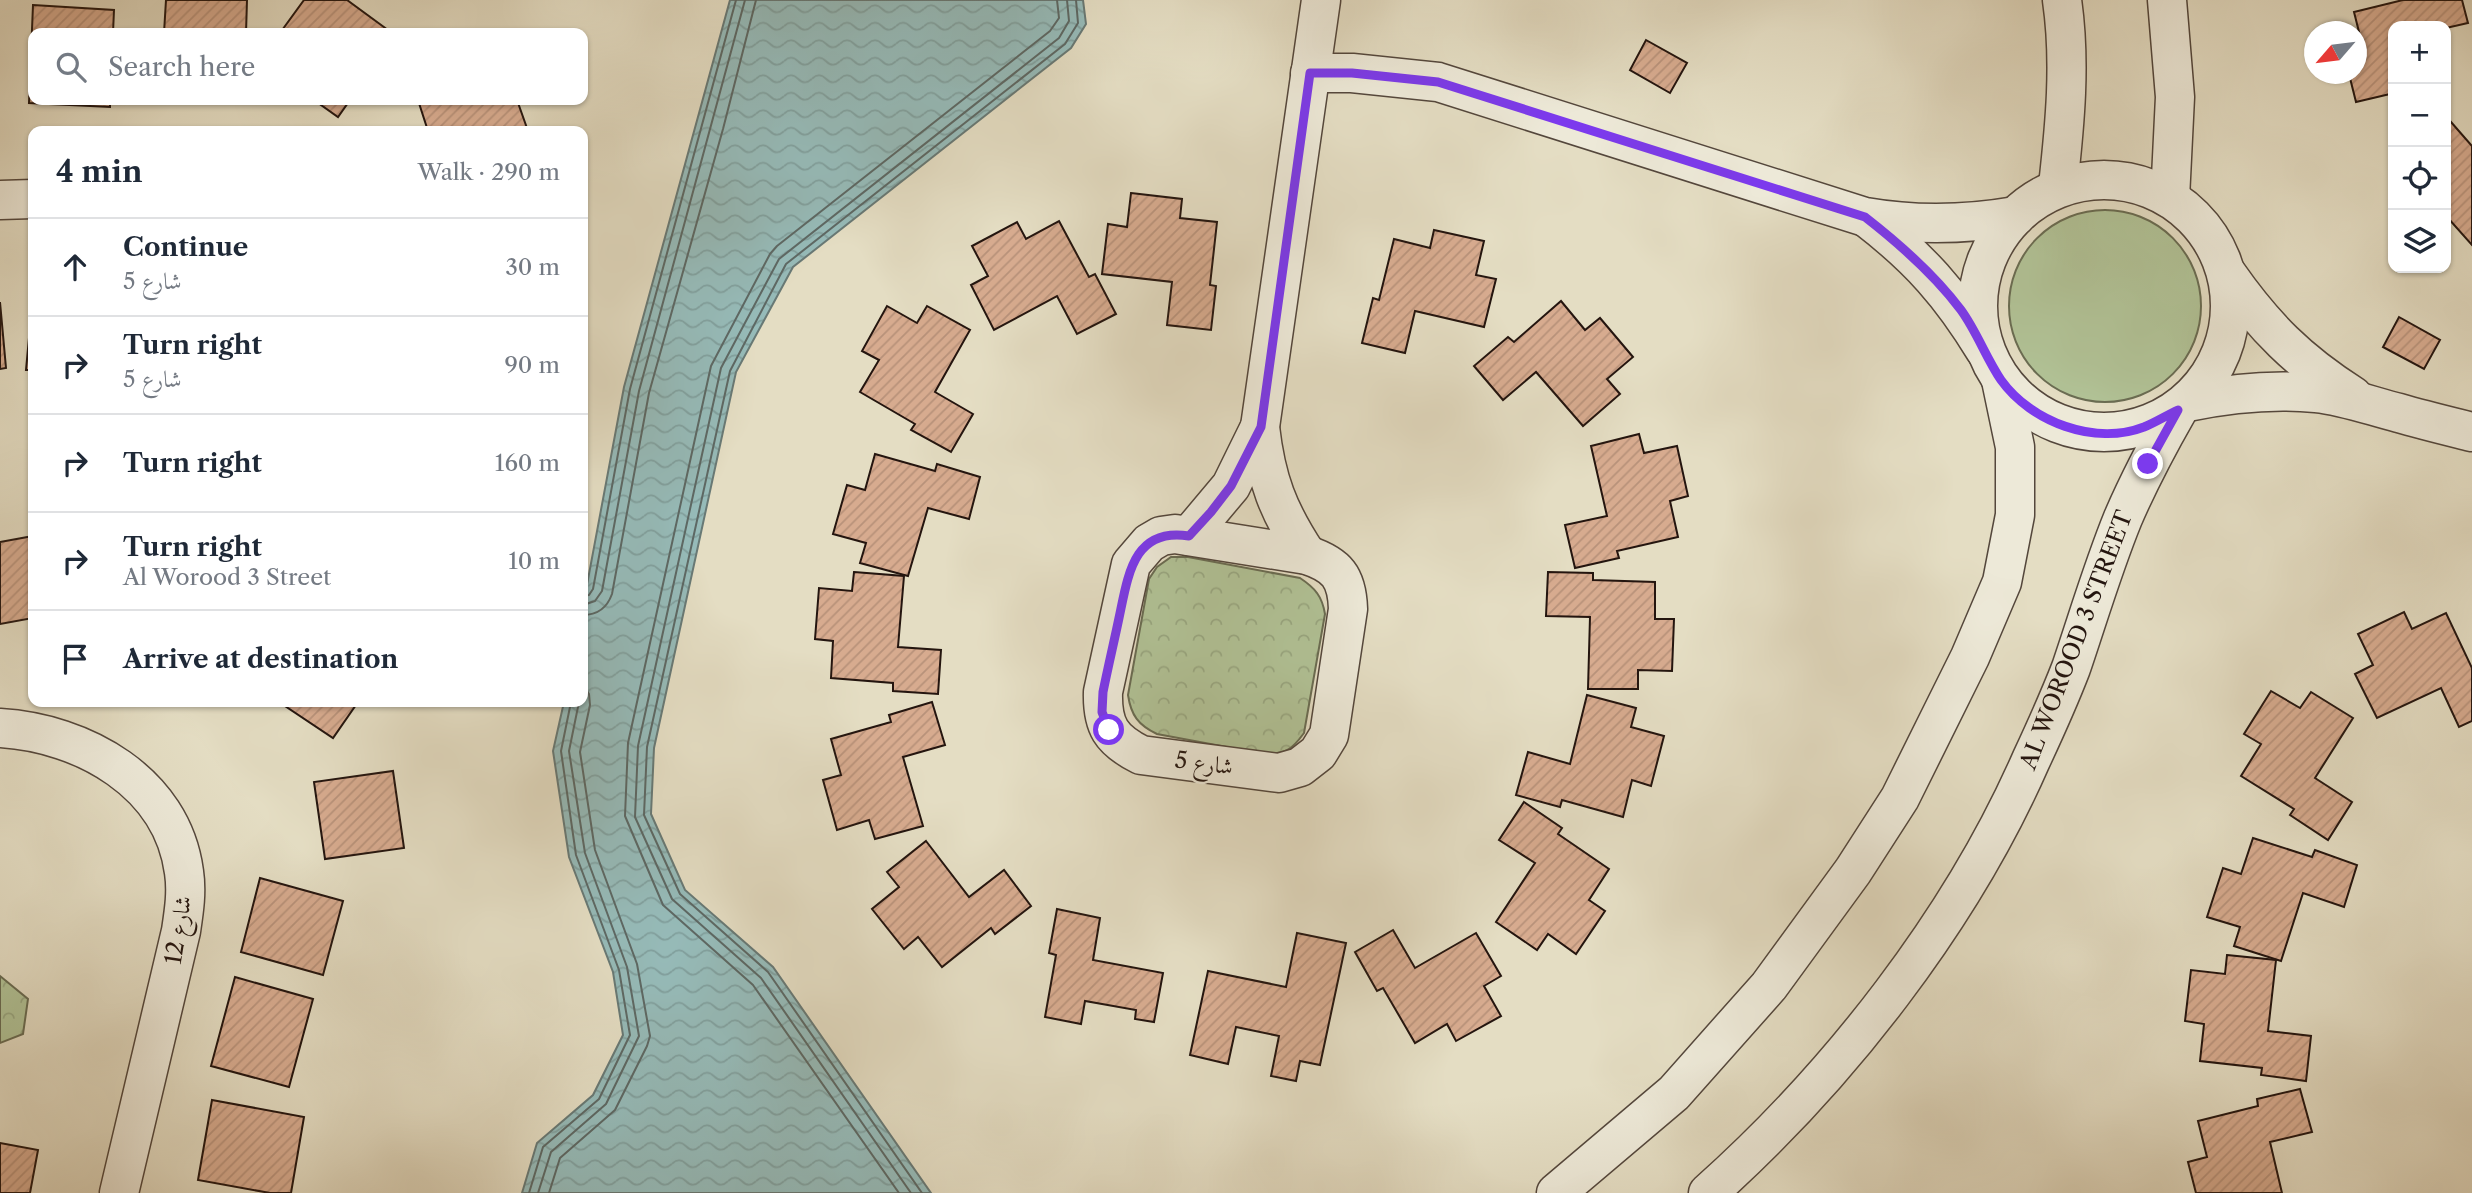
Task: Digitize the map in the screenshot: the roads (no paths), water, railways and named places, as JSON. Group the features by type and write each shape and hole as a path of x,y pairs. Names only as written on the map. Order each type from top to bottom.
{"street":[{"name":"شارع 5","path":"1307,555 1288,526 1274,495 1264,461 1261,427 1321,0"},
{"path":"2058,186 2066,117 2067,47 2063,0"},
{"path":"2167,0 2175,97 2170,198"},
{"path":"1310,73 1352,73 1438,82 1865,217 1941,225 1979,223 2015,216"},
{"path":"1556,1193 1674,1093 1769,986 1853,871 1900,798 1970,657 2002,582 2015,515 2015,447 1979,321 1978,292 1985,264 1998,238 2015,216 2058,186 2091,180 2118,180 2145,187 2170,198 2195,219 2214,245 2227,274 2254,312 2286,346 2322,376 2361,401"},
{"path":"0,200 28,199"},
{"path":"1865,217 1900,244 1933,276 1962,311 1993,365 2029,408 2064,426 2103,433 2142,428 2183,406 2231,393 2274,391 2318,393 2361,401 2472,432"},
{"path":"2183,406 2207,381 2221,357 2228,330 2230,302 2227,274"},
{"name":"AL WOROOD 3 STREET","path":"1708,1193 1805,1097 1871,1020 1930,938 1984,853 2030,763 2070,671 2123,519 2148,464 2183,406"},
{"name":"شارع 5","path":"1189,536 1231,486 1261,427"},
{"name":"شارع 5","path":"1161,536 1189,536 1307,555 1324,561 1339,573 1347,590 1348,609 1329,735 1318,753 1300,767 1279,773 1141,755 1123,746 1109,730 1102,712 1103,692 1131,564 1149,543 1161,536"},
{"name":"شارع 12","path":"0,728 35,732 72,743 125,771 146,792 164,816 177,843 184,872 186,902 119,1193"}],"water":[{"path":"730,0 1083,0 1086,24 1071,48 793,267 736,372 654,748 651,814 685,890 773,967 931,1193 522,1193 537,1143 593,1095 623,1035 613,972 569,857 553,751 563,707 588,707 588,579 624,387"}]}
